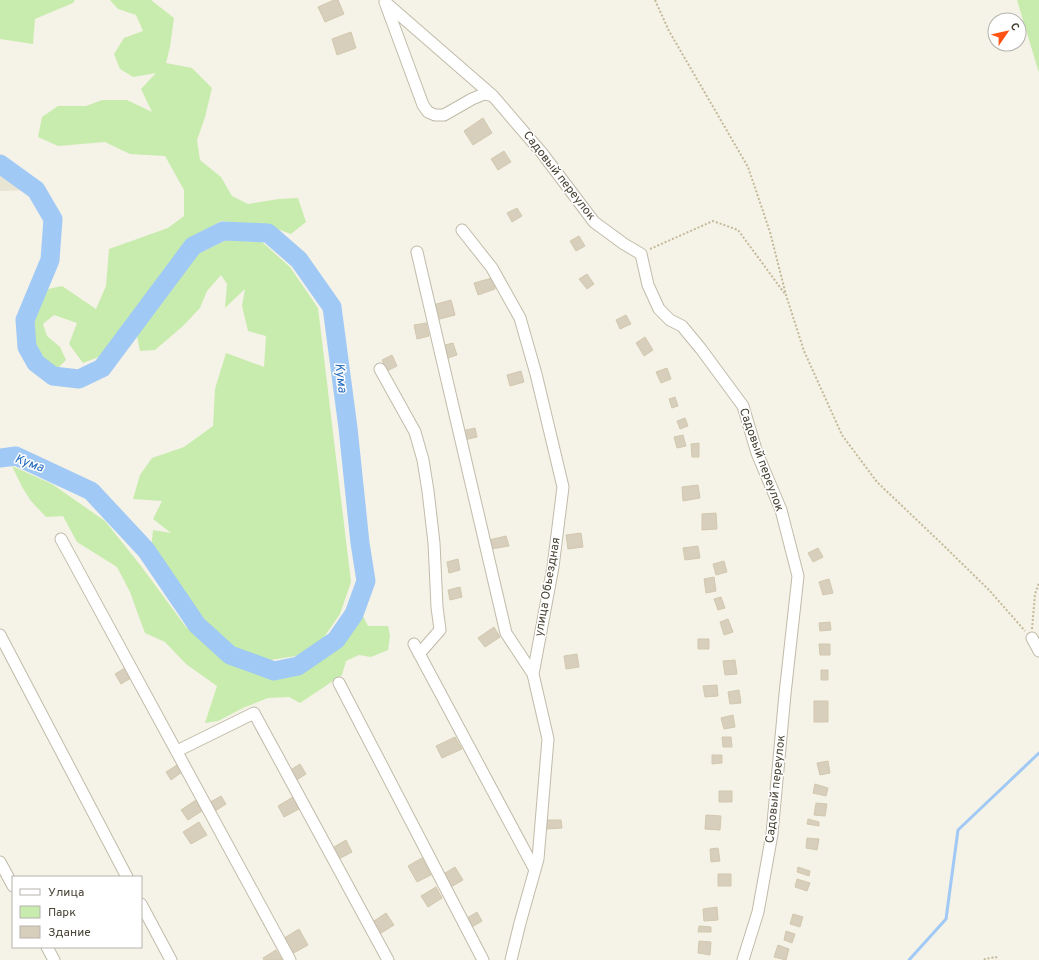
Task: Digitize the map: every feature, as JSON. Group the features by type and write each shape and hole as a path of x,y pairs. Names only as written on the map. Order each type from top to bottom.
{"street":[{"name":"Садовый переулок","path":"385,1 493,96 542,153 594,222 624,244 641,254 648,285 659,309 670,320 682,326 701,349 742,406 757,453 781,510 798,576 784,702 772,834 758,912 743,960"},
{"path":"385,1 423,105 428,112 435,115 444,115 484,94 493,96"},
{"name":"улица Обьездная","path":"462,230 492,268 520,318 536,374 563,487 553,567 533,674 548,739 538,859 511,960"},
{"path":"416,252 506,633 533,674"},
{"path":"380,369 415,432 423,460 428,491 434,543 437,607 440,630 417,649 535,870"},
{"path":"62,539 290,960"},
{"path":"0,635 126,876"},
{"path":"1032,638 1039,651"},
{"path":"339,683 483,960"},
{"path":"177,751 254,713 388,960"},
{"path":"0,862 12,884"},
{"path":"142,906 171,960"},
{"path":"48,948 54,960"}],"path":[{"path":"655,0 669,32 748,167 770,232 786,295 804,351 842,435 877,482 941,542 989,590 1032,638"},
{"path":"641,254 713,221 738,230 786,295"},
{"path":"1032,638 1035,594 1039,583"},
{"path":"984,960 996,957 998,960"}],"shaded area":[{"path":"0,164 36,190 0,191"}],"green space":[{"path":"0,0 75,0 73,3 35,19 33,44 0,39"},
{"path":"110,0 151,0 174,18 166,63 192,68 212,88 205,117 197,140 200,160 221,177 232,196 248,204 279,199 298,198 306,222 291,234 269,226 221,221 190,239 101,356 83,363 69,344 77,323 54,315 43,324 47,336 60,347 66,360 58,368 42,359 33,347 31,319 44,290 62,286 96,309 106,286 109,249 168,228 184,216 184,190 165,156 130,154 105,142 58,146 38,137 42,117 58,106 86,106 102,100 127,100 152,112 141,89 156,73 133,77 120,69 114,54 124,38 143,31 136,15 118,9"},
{"path":"1017,0 1039,0 1039,73 1027,33 1027,12 1021,12"},
{"path":"226,240 262,242 290,267 318,308 351,582 340,614 320,643 296,656 270,660 237,650 205,620 151,549 153,530 171,533 153,519 162,501 133,499 140,475 152,458 184,447 213,426 215,389 226,353 264,367 266,336 248,331 242,306 245,289 225,308 227,284 221,275 207,291 200,308 183,326 155,350 140,351 137,336 175,286 196,255"},
{"path":"12,466 52,484 105,521 141,566 186,627 228,660 274,676 299,671 309,666 342,642 355,626 362,614 368,626 388,626 390,636 388,650 371,657 359,655 346,661 342,675 300,703 289,697 268,698 243,708 218,721 205,723 217,686 186,664 165,642 145,633 130,592 117,567 77,542 63,516 46,517 31,501 22,487"}],"building":[{"path":"334,0 338,0 344,14 325,22 318,7"},
{"path":"351,32 356,48 337,55 332,39"},
{"path":"483,118 492,133 473,145 464,131"},
{"path":"504,151 511,162 498,170 491,159"},
{"path":"517,208 522,216 512,222 507,213"},
{"path":"579,236 585,246 576,251 570,241"},
{"path":"587,274 594,284 587,289 579,279"},
{"path":"492,278 495,289 478,295 474,283"},
{"path":"451,300 455,315 436,320 433,305"},
{"path":"626,315 631,324 620,329 616,320"},
{"path":"426,323 429,336 417,339 414,325"},
{"path":"645,337 653,350 644,356 636,343"},
{"path":"453,343 457,355 445,359 441,346"},
{"path":"392,355 397,366 387,371 382,360"},
{"path":"667,368 671,379 661,383 656,372"},
{"path":"521,371 524,382 510,386 507,375"},
{"path":"675,397 678,406 672,408 669,399"},
{"path":"685,418 688,426 680,429 677,421"},
{"path":"475,428 477,437 464,440 462,431"},
{"path":"683,435 686,446 677,448 674,437"},
{"path":"699,443 699,457 692,457 691,444"},
{"path":"698,485 700,498 683,501 682,487"},
{"path":"716,513 717,529 702,530 702,514"},
{"path":"581,533 583,547 568,549 566,535"},
{"path":"506,536 509,546 491,549 489,540"},
{"path":"698,546 700,558 685,560 683,548"},
{"path":"818,548 823,557 813,562 808,553"},
{"path":"458,559 460,570 449,573 447,562"},
{"path":"724,561 727,572 716,575 713,564"},
{"path":"714,577 716,591 706,593 704,579"},
{"path":"829,579 833,593 823,595 819,582"},
{"path":"460,587 462,597 450,600 448,590"},
{"path":"721,597 725,608 718,610 714,599"},
{"path":"728,619 733,632 724,635 720,622"},
{"path":"830,622 831,630 820,631 819,623"},
{"path":"494,627 500,637 485,647 478,638"},
{"path":"698,639 709,639 709,649 698,649"},
{"path":"819,644 830,644 830,655 820,655"},
{"path":"577,654 579,667 566,669 564,656"},
{"path":"735,660 737,674 725,675 723,661"},
{"path":"125,668 131,678 121,684 115,674"},
{"path":"821,670 828,670 828,680 821,680"},
{"path":"717,685 718,696 705,697 703,686"},
{"path":"739,690 741,703 730,704 728,692"},
{"path":"814,701 828,701 828,722 814,722"},
{"path":"733,715 735,727 724,729 721,718"},
{"path":"455,737 462,749 442,758 436,746"},
{"path":"722,737 731,737 732,747 723,747"},
{"path":"712,755 722,755 722,763 712,764"},
{"path":"828,761 830,773 820,775 817,763"},
{"path":"300,764 306,774 292,783 286,773"},
{"path":"177,765 182,772 171,780 166,772"},
{"path":"815,784 828,788 826,796 813,793"},
{"path":"719,791 732,791 732,802 719,802"},
{"path":"221,796 226,804 212,813 207,804"},
{"path":"293,797 299,809 284,817 278,806"},
{"path":"196,800 202,811 188,820 181,810"},
{"path":"816,803 827,804 825,816 814,815"},
{"path":"706,815 721,816 720,830 705,829"},
{"path":"808,819 819,822 819,826 807,824"},
{"path":"546,820 561,820 562,828 546,829"},
{"path":"199,822 207,835 191,844 183,832"},
{"path":"807,838 819,839 817,850 806,848"},
{"path":"346,840 352,852 335,861 329,850"},
{"path":"718,848 720,861 711,862 710,849"},
{"path":"422,858 431,875 417,882 408,866"},
{"path":"455,867 463,880 449,888 442,875"},
{"path":"798,867 810,871 809,876 797,872"},
{"path":"718,874 731,874 731,886 718,886"},
{"path":"797,879 810,883 807,891 795,887"},
{"path":"436,887 442,898 428,907 421,896"},
{"path":"717,907 718,920 704,921 703,909"},
{"path":"477,912 482,921 472,927 467,918"},
{"path":"386,913 394,925 378,935 371,923"},
{"path":"793,914 803,917 800,927 790,924"},
{"path":"699,926 711,927 711,932 698,932"},
{"path":"299,929 308,945 290,955 281,940"},
{"path":"786,931 795,934 792,943 784,940"},
{"path":"699,941 711,942 710,955 698,953"},
{"path":"778,945 789,949 786,960 774,957"},
{"path":"276,950 282,960 264,960 263,958"}],"waterway":[{"name":"Кума","path":"0,164 36,190 53,219 50,260 25,320 27,347 36,363 53,376 79,379 102,368 193,246 223,231 268,233 299,260 332,307 348,428 360,543 366,581 354,614 336,640 298,666 274,671 230,655 197,625 146,550 91,491 16,456 0,458"},
{"path":"909,960 946,919 958,830 1039,753"}]}
